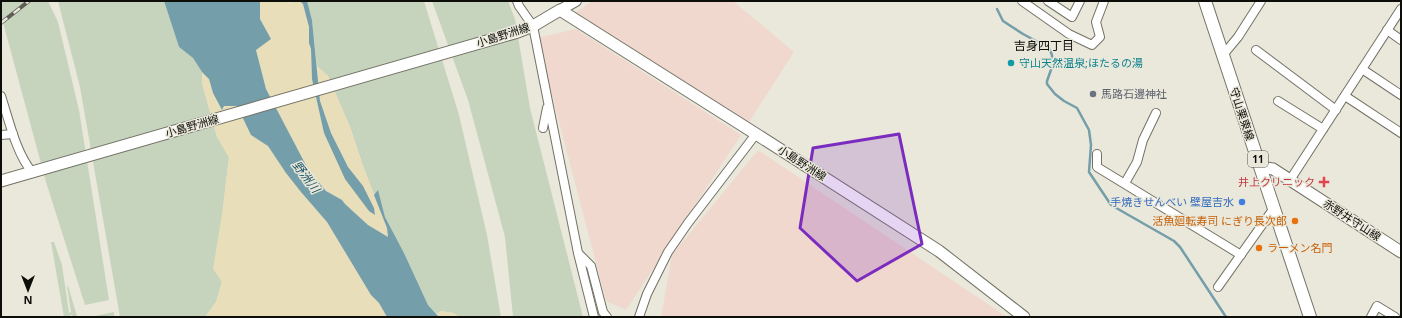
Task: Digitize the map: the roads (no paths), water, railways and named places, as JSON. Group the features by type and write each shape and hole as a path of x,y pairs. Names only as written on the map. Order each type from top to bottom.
{"main road":[{"name":"守山栗東線","path":"1205,1 1310,317"},
{"name":"小島野洲線","path":"1,181 518,32 533,26 560,10 939,251 1024,317"},
{"name":"赤野井守山線","path":"1261,167 1273,169 1401,252"}],"street":[{"path":"517,1 533,26 578,252 594,317"},
{"path":"560,10 576,1"},
{"path":"1022,1 1069,34 1092,45 1100,37 1096,22 1104,1"},
{"path":"1048,1 1072,17 1080,1"},
{"path":"1223,56 1238,37 1261,1"},
{"path":"1290,180 1401,10"},
{"path":"1387,30 1401,40"},
{"path":"1256,50 1336,110"},
{"path":"1362,70 1401,95"},
{"path":"1,96 13,134 26,164 36,171"},
{"path":"1345,96 1401,133"},
{"path":"1278,101 1323,129"},
{"path":"543,128 548,105"},
{"path":"1125,183 1137,162 1143,140 1156,113"},
{"path":"1,135 13,134"},
{"path":"639,317 650,288 668,252 688,223 756,134"},
{"path":"1097,154 1097,167 1241,255"},
{"path":"1218,287 1274,208"},
{"path":"578,252 591,266 603,312 607,317"},
{"path":"1371,317 1377,306 1395,317"}],"water":[{"name":"野洲川","path":"164,1 260,1 260,19 271,39 256,50 266,89 309,171 326,191 342,200 368,225 388,237 387,228 374,195 378,190 385,217 404,253 428,305 439,317 387,317 379,303 371,295 327,222 286,173 268,146 251,135 237,106 224,106 222,110 213,93 209,79 202,72 193,58 179,47"},
{"path":"300,1 307,1 312,20 320,101 331,133 348,167 363,186 374,208 375,215 369,211 345,179 324,133 312,79 309,27 303,4"}],"waterway":[{"path":"997,9 1003,21 1049,48 1052,55 1052,67 1047,84 1055,94 1077,108 1089,130 1091,145 1089,172 1111,205 1174,241 1180,247 1226,317"}],"railway":[{"path":"1,23 29,1"}],"place":[{"name":"守山天然温泉;ほたるの湯","path":"1011,63"},
{"name":"馬路石邊神社","path":"1093,94"},
{"name":"井上クリニック","path":"1324,182"},
{"name":"手焼きせんべい 壁屋吉水","path":"1242,202"},
{"name":"活魚廻転寿司 にぎり長次郎","path":"1295,221"},
{"name":"ラーメン名門","path":"1259,248"}],"district":[{"name":"吉身四丁目","path":"1044,46"}]}
